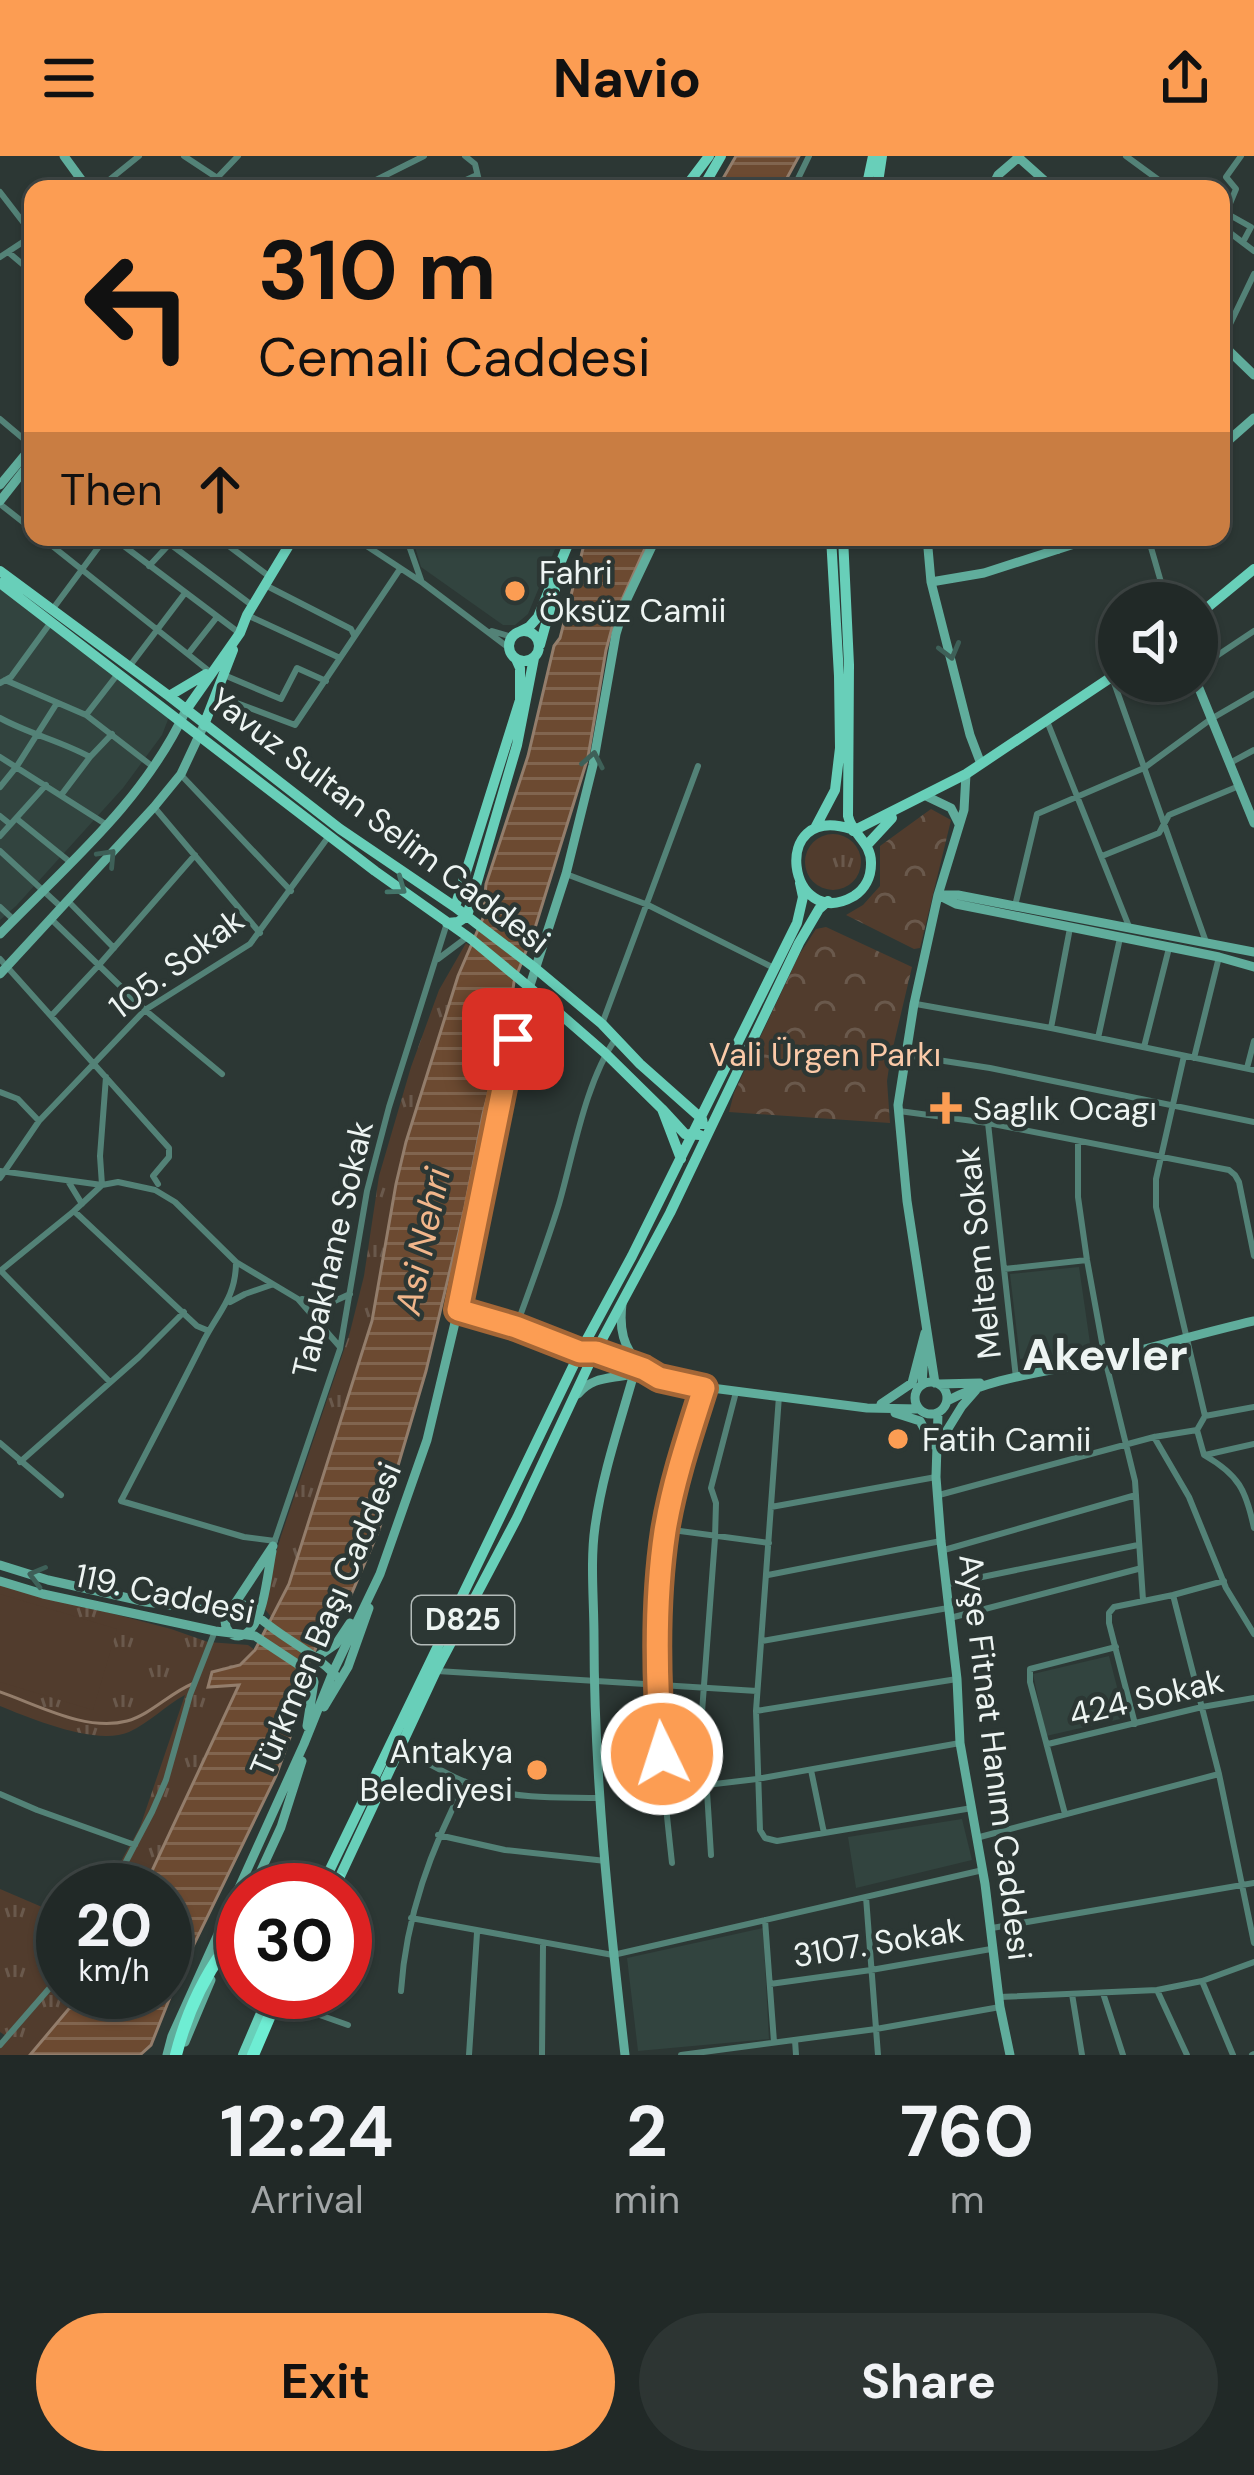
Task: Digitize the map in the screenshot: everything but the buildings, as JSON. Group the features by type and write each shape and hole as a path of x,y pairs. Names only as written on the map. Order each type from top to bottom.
{"highway":[{"path":"175,2055 216,1962"},
{"path":"256,2055 270,2019"}],"main road":[{"path":"691,180 710,156"},
{"path":"184,716 289,546"},
{"path":"514,644 538,617 568,546"},
{"path":"815,829 835,790 840,748 832,546"},
{"path":"844,546 852,830"},
{"path":"447,923 471,919 517,745 534,658 565,553"},
{"path":"1218,599 1254,569"},
{"name":"Yavuz Sultan Selim Caddesi","path":"0,571 329,836 447,923 602,1024 702,1119 707,1134"},
{"name":"Yavuz Sultan Selim Caddesi","path":"0,583 52,616"},
{"path":"514,644 532,633 540,645"},
{"path":"514,644 526,661 534,658"},
{"path":"455,907 520,700 514,644"},
{"name":"Yavuz Sultan Selim Caddesi","path":"124,670 169,696 184,716"},
{"path":"202,730 215,695 216,670"},
{"path":"169,696 216,670"},
{"path":"852,830 966,774 1098,686"},
{"name":"Yavuz Sultan Selim Caddesi","path":"202,730 471,919 662,1109 682,1159"},
{"path":"867,845 909,805"},
{"path":"826,825 852,830 867,845 872,868 861,890 851,897 817,898 800,883 795,859 805,837 826,825"},
{"name":"D825","path":"334,1863 589,1354 774,968 802,909 800,883"},
{"name":"D825","path":"346,1863 436,1671 575,1398 589,1354 622,1302 799,944 828,901"},
{"path":"662,1109 685,1134 707,1134"},
{"path":"243,2055 264,2019"}],"street":[{"path":"112,180 139,156"},
{"path":"184,156 220,180"},
{"path":"217,178 238,156"},
{"path":"376,180 424,156"},
{"path":"996,180 1018,156 1044,180"},
{"path":"1126,156 1159,180"},
{"path":"467,157 475,164 479,180"},
{"path":"467,180 478,175"},
{"path":"0,193 24,224"},
{"path":"1230,215 1252,227 1243,242"},
{"path":"1230,233 1254,250"},
{"path":"1230,324 1254,274"},
{"path":"1232,354 1254,375"},
{"path":"1230,439 1254,418"},
{"path":"0,419 24,438"},
{"path":"2,478 24,455"},
{"path":"24,477 0,503 24,523"},
{"path":"53,546 188,654 216,670 280,699 297,668 326,681"},
{"path":"101,546 3,682 86,715 155,768"},
{"path":"121,546 239,633"},
{"path":"149,566 167,546"},
{"path":"180,546 250,611 340,658"},
{"path":"227,546 267,581 351,629 353,638"},
{"path":"366,546 514,644"},
{"path":"409,546 422,584"},
{"name":"Türkmen Başı Caddesi","path":"175,2055 172,2036 380,1574 427,1440 528,975 566,874 593,765 616,634 651,546"},
{"path":"928,546 932,582 981,764"},
{"path":"1056,546 1058,551"},
{"path":"932,582 984,573 1072,546"},
{"path":"1151,546 1161,582"},
{"path":"215,695 295,725 400,569"},
{"path":"86,715 185,593"},
{"path":"188,654 217,616"},
{"path":"1218,655 1254,631"},
{"path":"1015,906 1037,814 1144,768 1254,694"},
{"path":"1123,702 1207,945"},
{"path":"1204,702 1254,823"},
{"path":"0,787 57,703"},
{"path":"0,934 133,798 184,716"},
{"path":"0,718 89,758"},
{"path":"1047,721 1130,929"},
{"path":"158,1184 153,1176 169,1157 169,1148 2,966 154,807 181,774 202,730"},
{"path":"62,794 112,734"},
{"path":"1229,763 1254,750"},
{"path":"0,757 107,825"},
{"path":"602,1024 698,766"},
{"path":"181,774 290,891"},
{"name":"Ayşe Fitnat Hanım Caddesi","path":"947,1401 946,1391 937,1383 925,1331 899,1111 914,1004 967,790 966,774"},
{"path":"0,836 47,784"},
{"path":"1102,856 1159,832 1169,814 1239,786"},
{"path":"926,796 951,808 959,824"},
{"path":"154,807 260,933"},
{"path":"0,816 70,862"},
{"name":"105. Sokak","path":"2,1174 39,1121 145,1010 238,953 260,933 329,836"},
{"path":"0,851 115,948"},
{"path":"52,1016 195,855"},
{"path":"566,874 647,904 774,968"},
{"path":"938,895 1254,952"},
{"path":"938,895 956,904 1254,967"},
{"path":"0,908 14,920"},
{"path":"50,918 145,1010 222,1074"},
{"name":"Tabakhane Sokak","path":"274,1544 340,1347 367,1191 447,923"},
{"path":"1051,1028 1070,928"},
{"path":"435,961 469,938"},
{"path":"1098,1038 1120,938"},
{"path":"1144,1047 1169,948"},
{"path":"1194,1058 1219,958"},
{"path":"914,1004 1251,1069 1254,1041"},
{"path":"516,1327 605,1053 616,1038"},
{"path":"905,1055 1254,1122"},
{"path":"1184,1056 1161,1157 1156,1207 1205,1416 1197,1430 1204,1455 1250,1491 1254,1528"},
{"path":"106,1077 101,1185 1,1271 109,1382"},
{"path":"0,1091 18,1099 39,1121"},
{"path":"899,1111 988,1123 1228,1170 1235,1175 1254,1256"},
{"name":"Meltem Sokak","path":"988,1123 1010,1380"},
{"path":"1078,1141 1078,1197 1105,1359 1128,1444 1143,1600"},
{"path":"2,1174 154,1190 175,1202 236,1262 271,1285 298,1299 326,1305 350,1294"},
{"path":"68,1181 82,1204"},
{"path":"74,1211 197,1326 208,1331"},
{"path":"1004,1269 1087,1260"},
{"path":"236,1262 236,1281 227,1304 208,1331 121,1501 274,1544"},
{"path":"227,1304 271,1285"},
{"path":"298,1299 340,1347"},
{"path":"622,1302 624,1343 644,1369"},
{"path":"458,1310 644,1369 659,1378"},
{"path":"20,1462 184,1312"},
{"path":"575,1398 589,1383 630,1376 928,1412 980,1387 1254,1322"},
{"path":"875,1407 912,1383 925,1331"},
{"name":"Ayşe Fitnat Hanım Caddesi","path":"925,1331 916,1400 928,1412 936,1445 960,1743 1010,2055"},
{"path":"589,1354 630,1376"},
{"path":"625,2055 599,1798 594,1531 630,1376"},
{"path":"875,1407 937,1383 1010,1380"},
{"path":"875,1407 920,1421 936,1445 980,1387"},
{"path":"672,1863 656,1683 665,1529 704,1388"},
{"path":"711,1855 703,1688 715,1538 716,1503 711,1488 736,1392"},
{"path":"779,1396 756,1711 760,1830 765,1838 777,1840 972,1808"},
{"path":"1205,1416 1254,1407"},
{"path":"938,1496 1154,1437 1197,1430"},
{"path":"1154,1437 1189,1497 1224,1581 1254,1634"},
{"path":"0,1443 61,1496"},
{"path":"1204,1455 1254,1444"},
{"path":"771,1507 937,1472"},
{"path":"766,1576 942,1546 1136,1495"},
{"path":"665,1529 769,1543"},
{"path":"236,1635 223,1621 226,1611 274,1544"},
{"path":"255,1622 274,1544"},
{"path":"948,1584 1139,1545"},
{"name":"119. Caddesi","path":"0,1565 146,1602 206,1610 234,1605 311,1673"},
{"path":"762,1642 949,1613 1139,1568"},
{"path":"264,1863 312,1732 347,1667 380,1574"},
{"name":"119. Caddesi","path":"0,1581 236,1635 255,1622"},
{"path":"1135,1724 1109,1613 1114,1607 1224,1581"},
{"path":"1173,1595 1219,1774 1254,1942"},
{"path":"317,1658 335,1644 368,1598"},
{"name":"119. Caddesi","path":"255,1622 333,1672"},
{"path":"125,1863 166,1780 214,1631"},
{"path":"1065,1814 1030,1669 1116,1646"},
{"path":"304,1744 314,1682 311,1673 347,1667"},
{"path":"436,1671 757,1691"},
{"path":"333,1672 336,1687"},
{"path":"756,1711 957,1679"},
{"name":"424 Sokak","path":"1048,1744 1254,1698"},
{"path":"664,1790 757,1779 960,1743"},
{"path":"401,1749 486,1789 527,1797 599,1798"},
{"path":"811,1770 824,1833"},
{"path":"976,1838 1219,1774"},
{"path":"400,1991 411,1918 438,1835 466,1782"},
{"path":"0,1794 135,1845"},
{"path":"438,1835 505,1850 606,1861"},
{"path":"411,1918 613,1955 983,1870"},
{"path":"992,1928 1254,1883"},
{"path":"866,1897 878,2055"},
{"path":"765,1920 774,2042"},
{"path":"469,2055 477,1932"},
{"path":"542,2055 543,1943"},
{"name":"3107. Sokak","path":"770,1984 995,1948"},
{"path":"681,2055 876,2029 1000,2002 1157,1990 1202,1981 1254,1962"},
{"path":"1202,1981 1233,2055"},
{"path":"1157,1990 1186,2055"},
{"path":"1103,1993 1123,2055"},
{"path":"1072,1994 1082,2055"},
{"path":"0,2045 36,2004"},
{"path":"335,2019 348,2025"},
{"path":"795,2040 796,2055"}],"shaded area":[{"path":"415,546 556,546 528,614 515,625 503,625 421,567"},
{"path":"0,584 169,717 162,735 123,788 0,920"},
{"path":"1079,1267 1091,1350 1020,1359 1010,1274"},
{"path":"1109,1656 1125,1718 1046,1736 1033,1674"},
{"path":"962,1819 972,1860 856,1888 848,1837"},
{"path":"763,1928 769,2039 638,2051 627,1958"}],"green space":[{"path":"931,809 951,820 920,948 914,949 846,915 880,886 880,846"},
{"path":"833,834 853,842 861,862 853,882 833,890 813,882 805,862 813,842"},
{"name":"Vali Ürgen Parkı","path":"826,927 912,967 887,1081 890,1123 729,1112 799,955 816,929"},
{"path":"466,943 471,947 406,1142 372,1321 289,1584 272,1618 264,1608 266,1586 350,1332 379,1176 439,990"},
{"path":"0,1584 208,1642 248,1645 255,1650 240,1665 240,1684 156,1863 120,1863 140,1827 185,1695 129,1732 99,1736 0,1706"},
{"path":"0,1594 117,1629 93,1710 0,1682"},
{"path":"0,1889 36,1904 36,2019 60,2019 30,2055 0,2055 6,2036 0,2032"}],"water":[{"path":"736,156 799,156 786,180 722,180"},
{"name":"Asi Nehri","path":"584,546 646,546 616,613 588,757 514,982 426,1371 379,1530 348,1602 331,1611 290,1711 293,1729 276,1776 234,1863 216,1863 216,1899 192,1948 192,1863 156,1863 239,1685 208,1687 212,1672 240,1665 255,1650 289,1584 372,1321 406,1142 458,976 483,918 486,884 528,756"},
{"path":"60,2019 161,2019 151,2045 140,2055 30,2055"}],"waterway":[{"path":"0,1692 62,1716 111,1723 135,1718 192,1684"}],"place":[{"name":"Fahri Öksüz Camii","path":"515,591"},
{"name":"Saglık Ocagı","path":"946,1108"},
{"name":"Fatih Camii","path":"898,1439"},
{"name":"Antakya Belediyesi","path":"537,1770"}],"district":[{"name":"Akevler","path":"1105,1354"}],"route":[{"path":"513,1039 458,1310 580,1352 596,1352 659,1378 704,1388 665,1529 656,1683 662,1754"}]}
